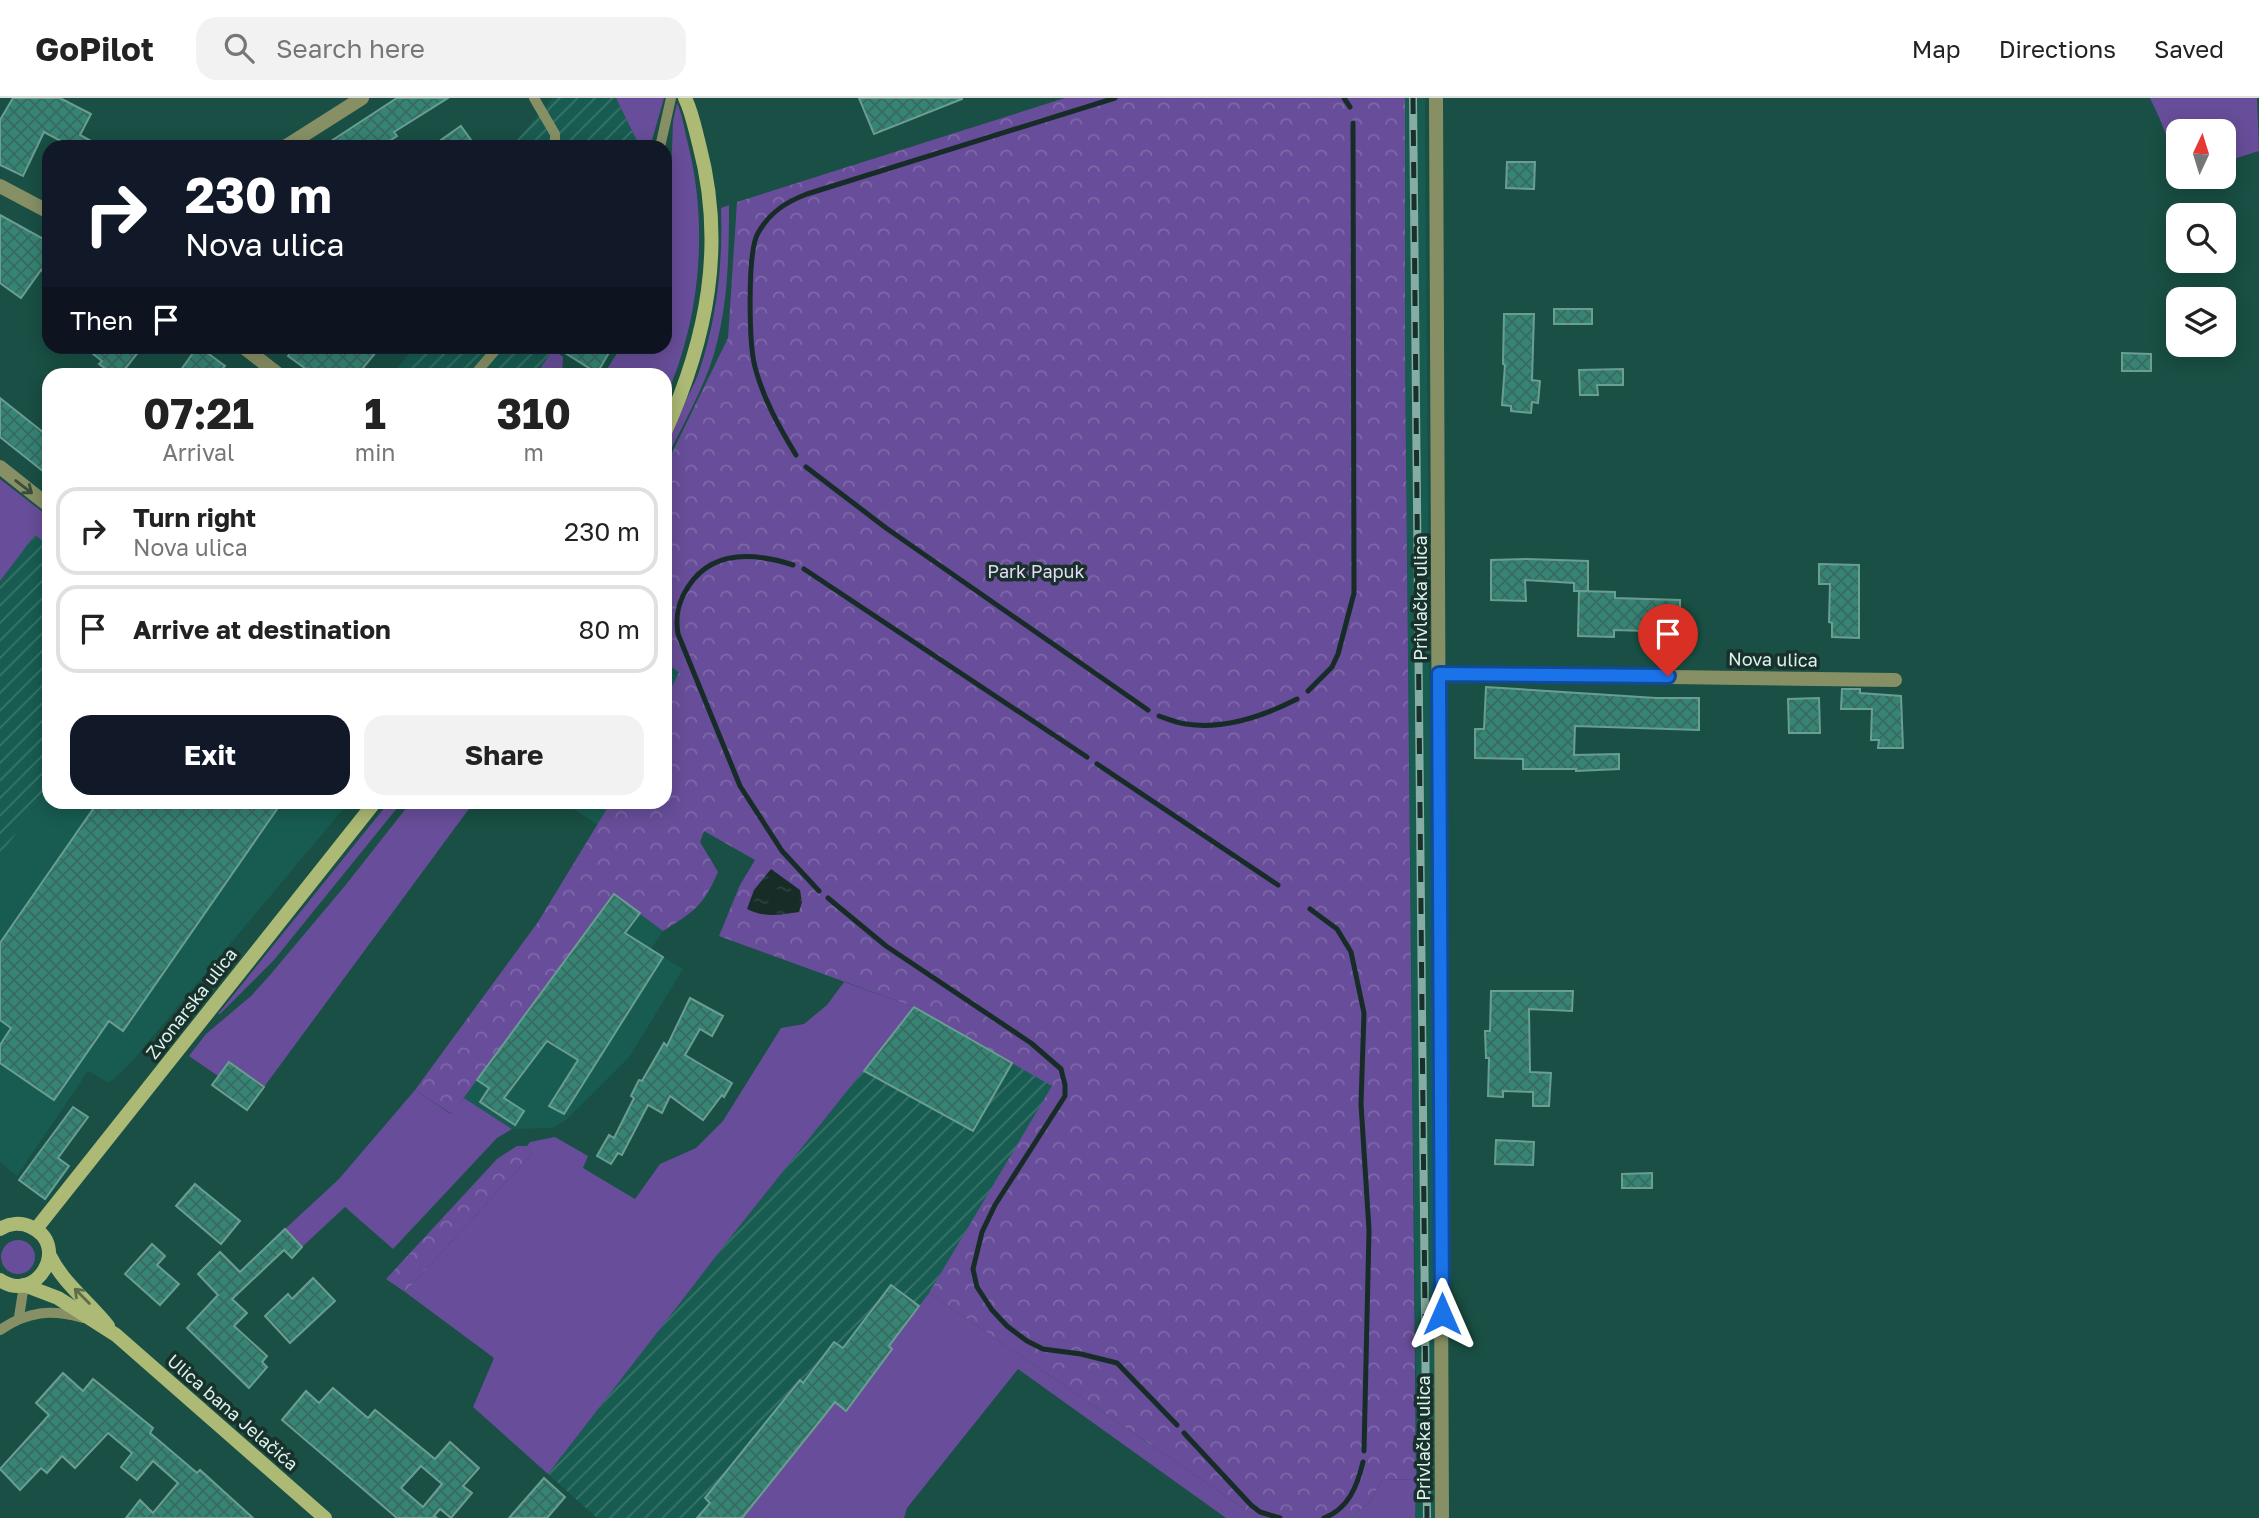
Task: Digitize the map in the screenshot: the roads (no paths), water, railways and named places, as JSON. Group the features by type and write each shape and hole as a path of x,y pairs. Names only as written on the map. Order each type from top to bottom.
{"main road":[{"path":"672,414 696,353 713,253 711,203 703,158 685,98"},
{"name":"Zvonarska ulica","path":"36,1229 369,809"},
{"path":"0,1217 36,1229"},
{"path":"0,1230 15,1223"},
{"name":"Ulica bana Jelačića","path":"36,1229 48,1246 58,1272 88,1301 116,1335 325,1518"},
{"path":"0,1291 34,1282 42,1275 50,1256"},
{"name":"Ulica bana Jelačića","path":"0,1280 58,1298 116,1335"}],"street":[{"path":"296,140 362,98"},
{"name":"Privlačka ulica","path":"1436,98 1443,1518"},
{"path":"0,186 42,208"},
{"path":"252,354 270,368"},
{"path":"0,467 42,500"},
{"name":"Nova ulica","path":"1439,674 1895,680"}],"lane":[{"path":"534,98 555,134 555,140"},
{"path":"662,140 671,98"},
{"path":"480,368 492,354"},
{"path":"19,1286 19,1317"},
{"path":"0,1330 19,1317 33,1313 69,1314 93,1321"}],"water":[{"path":"771,869 800,890 802,902 799,912 766,915 747,909 754,890"}],"waterway":[{"path":"796,455 767,401 758,379 753,355 750,320 752,259 754,243 768,219 785,204 807,194 1115,98"},
{"path":"1344,98 1350,107"},
{"path":"1308,691 1332,667 1354,593 1353,123"},
{"path":"806,467 886,528 1148,710"},
{"path":"793,565 764,558 736,557 709,566 688,587 678,609 677,627 740,786 782,851 819,891"},
{"path":"804,569 1087,757"},
{"path":"1159,716 1183,723 1215,725 1257,716 1297,699"},
{"path":"1097,764 1278,885"},
{"path":"828,898 886,946 1031,1043 1061,1069 1065,1096 995,1205 982,1232 973,1269 977,1287 992,1310 1027,1341 1043,1349 1081,1354 1117,1363 1177,1425"},
{"path":"1310,909 1337,929 1351,952 1364,1013 1361,1104 1369,1230 1364,1451"},
{"path":"1184,1433 1251,1505 1260,1512 1280,1518"},
{"path":"1324,1518 1339,1509 1350,1496 1363,1462"}],"railway":[{"path":"1413,98 1427,1518"}],"park label":[{"name":"Park Papuk","path":"1036,571"}]}
